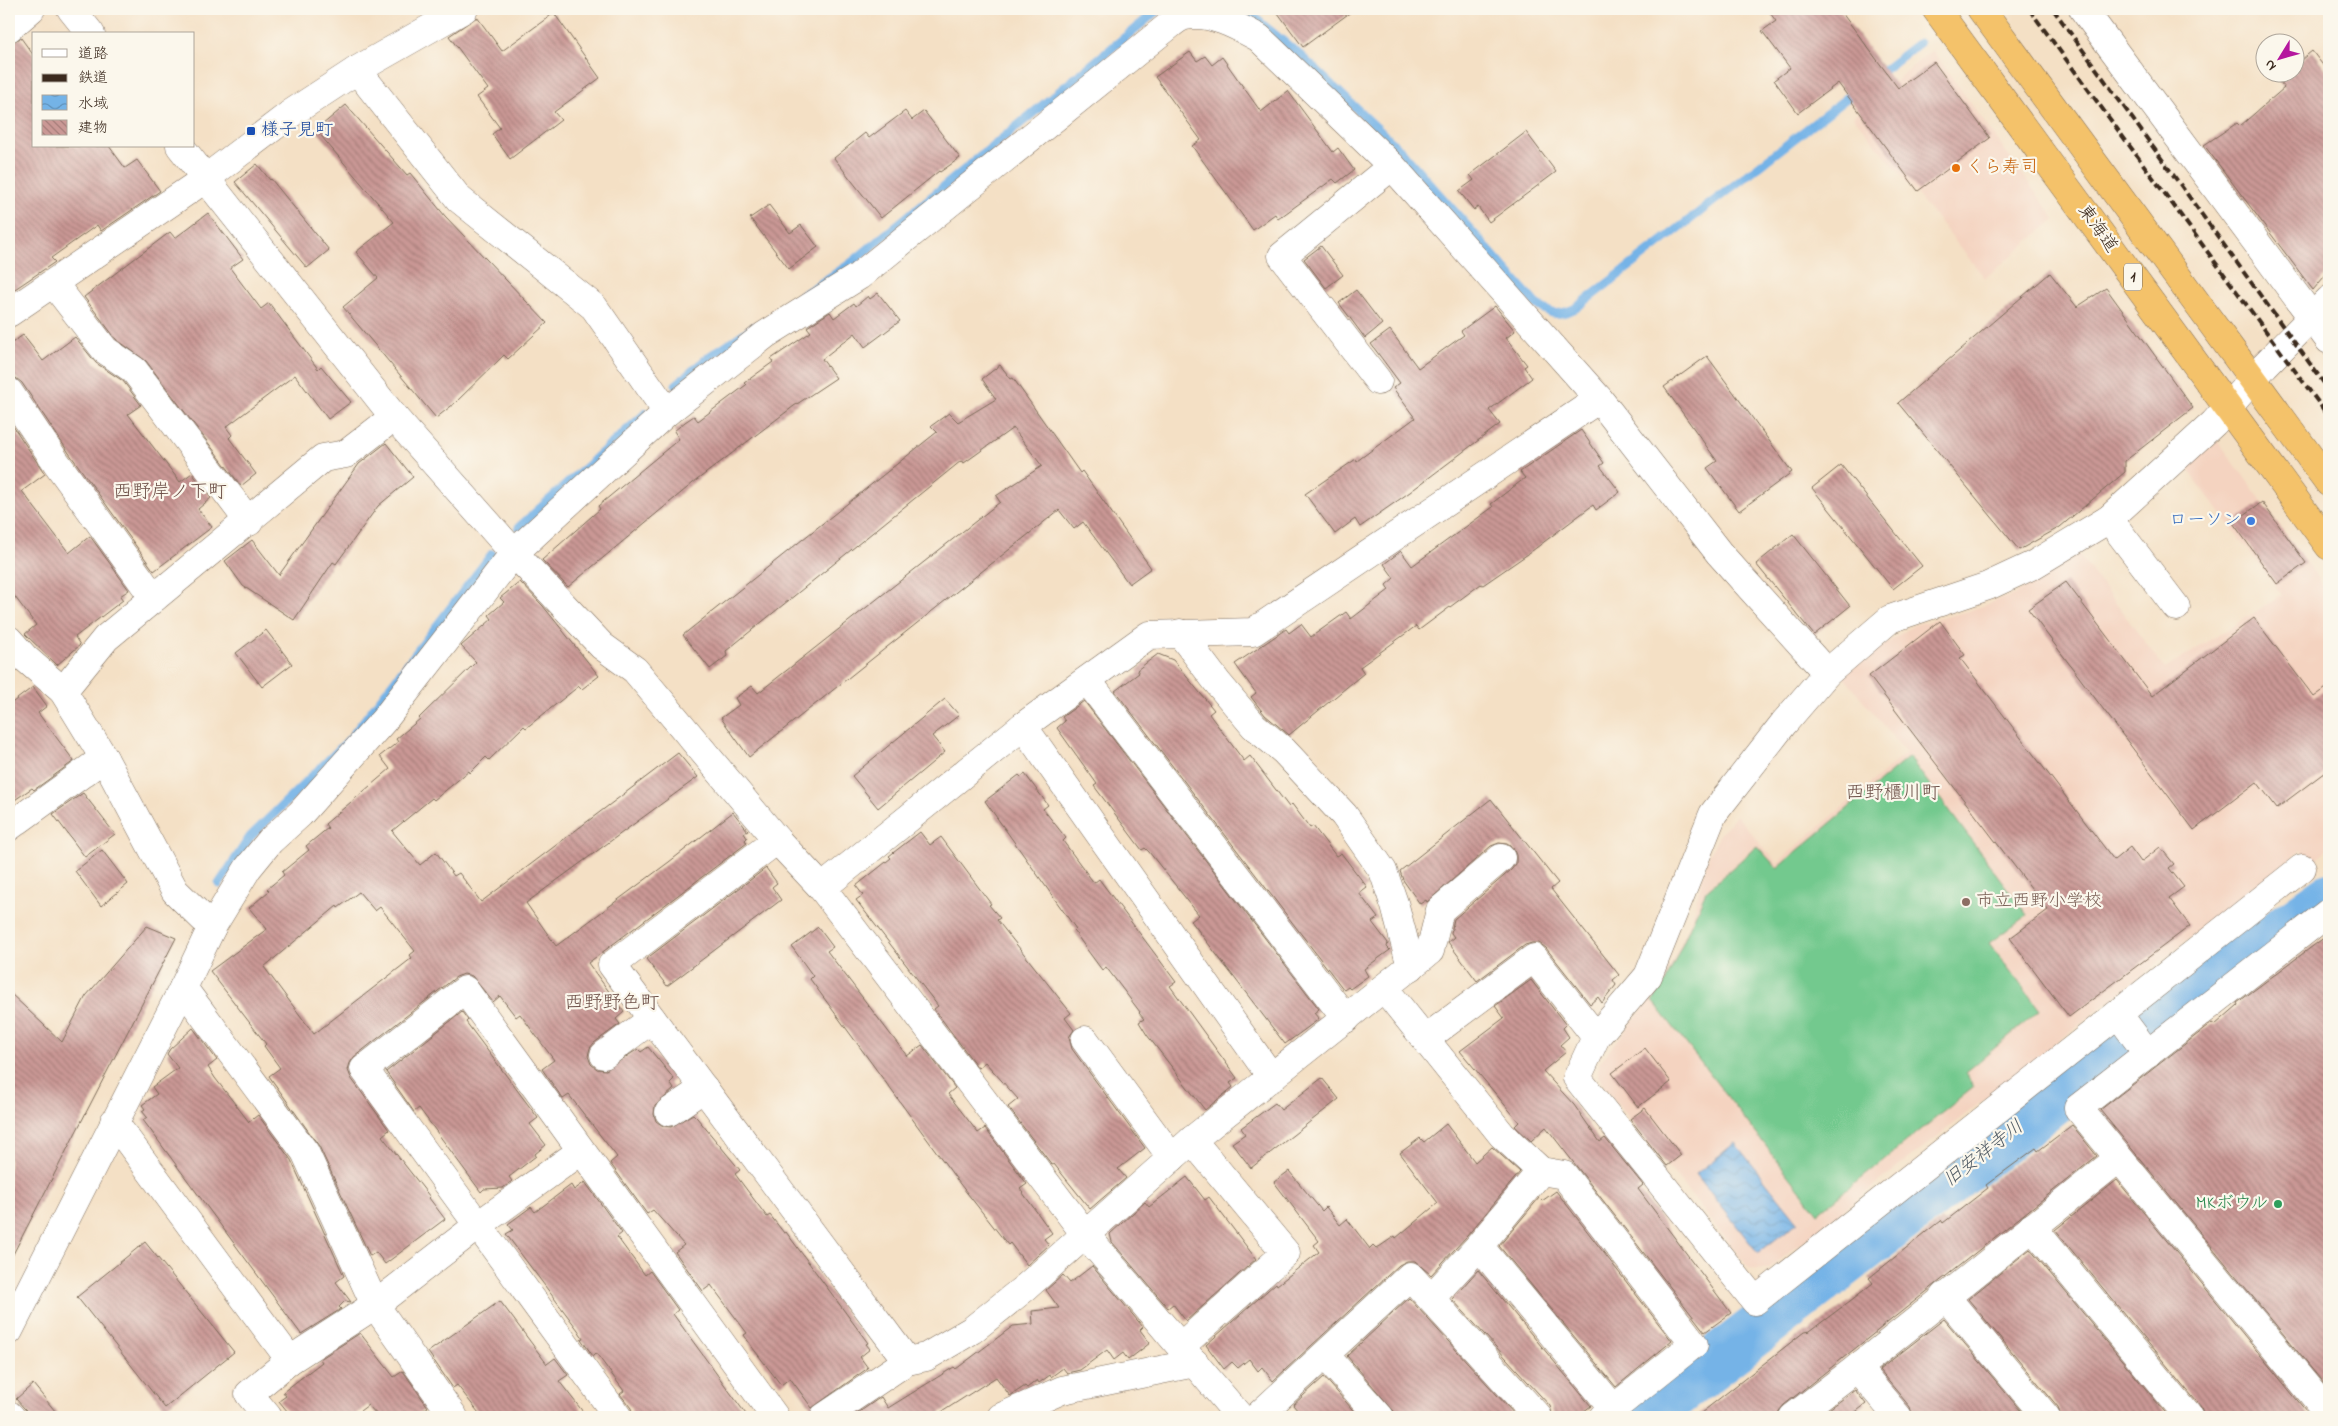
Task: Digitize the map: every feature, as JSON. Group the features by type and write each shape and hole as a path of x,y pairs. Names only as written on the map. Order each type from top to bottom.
{"highway":[{"name":"東海道","path":"1936,9 2329,546"},
{"name":"東海道","path":"1981,9 2329,483"}],"street":[{"path":"9,28 31,9"},
{"path":"71,9 89,32"},
{"path":"9,313 205,179 293,112 357,70 464,9"},
{"path":"2083,9 2321,309 2329,340"},
{"path":"9,1331 212,927 248,868 270,841 300,814 384,720 514,553 667,412 765,335 858,276 1156,36 1181,12 1232,23 1259,38 1392,166 1599,399 1719,554 1827,673"},
{"path":"357,70 459,199 594,307 667,412"},
{"path":"182,148 394,417 514,553 602,646 635,670 777,840 822,888 1085,1234 1240,1417"},
{"path":"1378,381 1282,256 1392,166"},
{"path":"54,284 105,350 134,370 249,522"},
{"path":"2302,868 1755,1301 1577,1078 1596,1036 1648,976 1713,814 1784,723 1827,673 1890,619 1988,586 2033,565 2109,519 2228,408 2253,379 2321,309"},
{"path":"9,392 56,462 154,598"},
{"path":"822,888 1023,726 1150,636 1180,633 1253,632 1599,399"},
{"path":"63,691 106,638 249,522 323,458 346,454 394,417"},
{"path":"2109,519 2176,608"},
{"path":"1180,633 1217,682 1254,726 1284,751 1344,815 1383,871 1395,906 1420,959"},
{"path":"14,656 63,691 104,758 175,891 212,927"},
{"path":"1087,680 1346,1019"},
{"path":"1023,726 1272,1078"},
{"path":"9,826 104,758"},
{"path":"777,840 612,965 907,1361"},
{"path":"824,1417 907,1361 926,1357 972,1330 1026,1287 1192,1140 1420,959 1440,910 1501,858"},
{"path":"2329,912 2078,1108 2329,1414"},
{"path":"1425,1039 1534,958 1596,1036"},
{"path":"183,988 305,1152 375,1305 454,1417"},
{"path":"1384,988 1502,1135 1542,1171 1564,1175 1694,1344 1608,1413 1479,1246"},
{"path":"618,1417 364,1069 464,990 775,1417"},
{"path":"2118,1014 2148,1054"},
{"path":"604,1055 652,1019"},
{"path":"1085,1040 1172,1158"},
{"path":"669,1112 704,1088"},
{"path":"114,1122 290,1360"},
{"path":"1001,1417 1062,1390 1188,1354 1286,1253 1192,1140"},
{"path":"268,1417 249,1394 290,1360 375,1305 477,1226 581,1151"},
{"path":"1793,1417 2118,1159"},
{"path":"1431,1298 1479,1246 1542,1171"},
{"path":"2032,1227 2189,1417"},
{"path":"1257,1417 1410,1276 1538,1417"},
{"path":"1945,1296 2046,1417"},
{"path":"1325,1355 1380,1417"},
{"path":"1857,1368 1898,1417"}],"shaded area":[{"name":"くら寿司","path":"1932,50 2055,219 1985,278 1853,116"},
{"name":"市立西野小学校","path":"2218,441 2329,593 2329,848 2311,862 2302,850 1767,1270 1750,1269 1605,1088 1598,1075 1600,1062 1649,1001 1670,966 1690,923 1709,855 1719,836 1736,815 1777,863 1906,753 1844,677 1857,663 1914,625 1965,612 2016,594 2078,553 2165,669 2282,595 2186,467"}],"green space":[{"path":"1909,757 2027,915 1989,943 2040,1010 1965,1073 1974,1087 1818,1213 1653,1001 1666,981 1706,891 1757,846 1777,868"}],"water":[{"path":"1735,1143 1798,1222 1758,1253 1696,1174"}],"building":[{"path":"1275,9 1355,9 1303,47"},
{"path":"1767,9 1839,9 1898,88 1934,62 1990,138 1918,191 1838,83 1798,113 1774,80 1790,68 1762,31 1776,21"},
{"path":"554,13 600,78 554,112 561,120 510,159 492,134 500,128 477,97 488,89 449,36 477,17 502,51"},
{"path":"21,38 32,53 32,148 110,148 125,168 137,160 160,191 101,231 97,225 51,258 55,262 9,293 9,43"},
{"path":"2312,51 2329,73 2329,271 2313,290 2204,145 2237,123 2240,126 2284,88 2279,82 2306,82 2306,56"},
{"path":"1190,52 1197,61 1205,56 1212,65 1222,57 1261,112 1288,91 1333,152 1338,148 1354,170 1337,183 1333,179 1278,219 1275,214 1253,230 1192,146 1201,140 1155,77"},
{"path":"346,105 407,175 410,173 445,216 547,323 508,359 504,355 455,403 436,418 343,307 378,278 356,252 394,222 316,130"},
{"path":"905,111 912,120 924,111 960,158 939,171 881,218 834,158 865,133 869,138"},
{"path":"1526,132 1556,172 1489,222 1478,207 1474,210 1459,191 1474,180 1470,175"},
{"path":"257,164 329,250 307,268 235,182"},
{"path":"769,205 790,233 801,225 818,247 789,269 750,218"},
{"path":"208,213 243,259 230,268 261,309 269,303 318,369 321,366 351,402 328,419 295,375 226,427 232,435 229,438 256,474 241,486 146,361 116,339 84,297 170,232 175,238"},
{"path":"1321,246 1343,275 1326,288 1304,259"},
{"path":"2050,273 2077,307 2106,288 2193,408 2125,461 2125,472 2060,527 2019,550 1898,403"},
{"path":"1356,290 1382,324 1365,338 1339,303"},
{"path":"878,293 900,321 865,347 855,333 822,359 836,378 794,406 693,483 568,587 542,560 600,509 598,506 679,439 674,431 685,422 694,416 698,421 746,385 744,383 773,362 771,359 811,332 807,327 830,312 834,318 854,303 856,306 868,296 870,299"},
{"path":"1495,306 1515,331 1506,338 1527,365 1524,367 1532,378 1489,410 1500,424 1360,527 1355,519 1335,534 1305,494 1356,459 1357,461 1415,418 1393,388 1400,383 1371,344 1390,330 1418,368 1464,335 1461,331"},
{"path":"23,335 43,361 75,337 96,363 123,381 141,405 128,414 180,482 192,473 211,498 198,509 212,527 154,571 69,453 22,383 16,378 9,376 9,345"},
{"path":"1707,356 1792,472 1739,511 1707,468 1717,461 1664,387"},
{"path":"1000,365 1011,379 1013,378 1080,473 1082,471 1151,568 1129,584 1083,522 1074,529 1059,510 749,757 721,718 739,705 735,698 752,686 758,693 1000,502 996,496 1042,466 1013,428 964,463 961,461 726,651 727,656 710,669 683,635 937,432 931,426 949,413 958,422 996,399 982,379"},
{"path":"9,420 45,474 22,491 69,553 90,536 129,590 120,596 123,600 75,637 80,645 57,665 25,634 36,625 9,589"},
{"path":"1581,430 1604,463 1600,466 1620,492 1596,510 1593,505 1528,554 1483,585 1481,584 1419,630 1416,626 1360,667 1364,673 1289,735 1265,715 1251,697 1256,693 1235,664 1286,629 1289,633 1301,624 1311,637 1346,612 1351,619 1389,590 1386,585 1394,578 1384,564 1401,551 1412,566 1493,507 1491,504 1525,478 1520,472"},
{"path":"386,443 413,477 378,506 336,564 333,562 294,620 243,586 225,561 252,540 279,575 359,464"},
{"path":"1841,465 1922,566 1893,589 1812,488"},
{"path":"2262,502 2306,563 2277,584 2233,523"},
{"path":"1793,534 1850,606 1814,635 1756,564"},
{"path":"520,582 543,606 599,676 582,689 579,686 526,728 524,726 489,760 486,757 470,773 469,771 434,800 432,798 392,831 420,865 436,852 454,876 459,873 481,902 678,753 698,777 526,903 556,946 733,812 748,831 744,833 747,843 588,963 624,1012 616,1019 620,1024 594,1043 590,1048 588,1056 591,1064 597,1069 606,1070 638,1049 641,1052 648,1047 674,1079 670,1083 674,1089 655,1106 654,1114 656,1121 663,1126 671,1127 693,1114 697,1118 740,1170 735,1174 767,1217 770,1215 784,1233 786,1232 868,1343 866,1344 870,1349 860,1357 868,1368 812,1408 790,1378 781,1385 744,1335 747,1333 711,1285 703,1291 675,1252 684,1245 653,1210 647,1214 610,1163 617,1157 569,1095 563,1099 542,1069 554,1060 520,1014 516,1017 500,996 493,1002 472,976 464,974 456,977 354,1057 350,1063 348,1070 351,1078 389,1130 382,1136 445,1219 385,1264 376,1252 370,1256 319,1146 269,1076 280,1068 264,1046 266,1044 210,971 267,929 249,908 284,875 282,872 309,850 306,846 328,828 325,824 390,769 380,756 398,742 396,739 420,719 476,662 461,646 492,619 489,615 504,602 500,598","holes":["359,892 375,911 380,907 415,951 410,955 412,958 314,1034 264,967 337,906 338,908"]},
{"path":"2066,582 2152,696 2254,618 2314,697 2329,686 2329,769 2277,808 2257,782 2194,830 2028,609"},
{"path":"1940,621 1965,655 1960,658 2114,860 2130,847 2141,862 2160,847 2174,864 2169,868 2184,887 2169,898 2190,926 2069,1017 2010,938 2048,910 1869,676"},
{"path":"266,630 292,664 262,687 236,653"},
{"path":"1158,654 1173,660 1214,710 1209,714 1244,761 1250,756 1289,807 1292,804 1310,828 1313,826 1336,856 1341,853 1367,887 1359,893 1378,918 1372,922 1388,943 1387,947 1390,950 1364,969 1368,976 1350,989 1348,987 1344,990 1115,691 1139,673 1137,670"},
{"path":"33,687 47,706 38,713 74,761 34,790 32,788 9,804 9,705"},
{"path":"945,699 959,715 932,736 945,752 878,808 852,776"},
{"path":"1084,701 1319,1009 1314,1013 1319,1019 1285,1044 1191,921 1199,915 1149,852 1145,848 1142,850 1094,786 1097,784 1057,728 1065,721 1062,717"},
{"path":"1025,774 1048,805 1043,809 1066,838 1063,841 1094,883 1099,879 1176,982 1170,986 1237,1078 1230,1083 1233,1087 1205,1110 1147,1035 1139,1022 1144,1019 1140,1012 1106,967 1102,970 1088,951 1074,931 1076,929 985,801 1019,775 1021,777"},
{"path":"83,793 115,834 85,857 53,814"},
{"path":"1491,799 1558,883 1551,889 1619,975 1613,980 1616,985 1602,1003 1598,997 1590,1004 1546,948 1539,943 1525,945 1477,981 1448,942 1454,937 1451,933 1454,919 1516,864 1516,855 1513,848 1507,844 1499,843 1491,846 1427,902 1426,900 1420,904 1403,880 1400,871"},
{"path":"920,832 930,845 941,837 991,904 989,905 1000,918 997,920 1071,1013 1065,1018 1074,1030 1069,1037 1072,1049 1145,1148 1118,1169 1126,1178 1090,1209 1054,1164 1052,1165 1008,1107 1018,1099 985,1062 978,1068 934,1009 938,1006 856,900 863,895 856,886 891,858 889,856"},
{"path":"102,850 128,884 101,906 75,871"},
{"path":"766,868 777,883 772,887 781,900 667,986 646,959"},
{"path":"147,926 176,938 9,1262 9,992 62,1042 86,996"},
{"path":"818,927 833,947 827,951 907,1056 922,1045 955,1088 948,1094 978,1133 985,1128 1027,1184 1020,1189 1052,1233 1044,1239 1049,1245 1027,1265 1010,1243 1008,1245 960,1184 810,979 813,976 792,947"},
{"name":"MKボウル","path":"2329,934 2329,1390 2100,1110 2212,1023 2215,1025 2238,1005 2237,1003"},
{"path":"1531,980 1566,1025 1563,1028 1569,1037 1560,1045 1566,1052 1543,1071 1574,1105 1600,1142 1605,1138 1643,1185 1638,1189 1731,1313 1705,1332 1546,1127 1531,1141 1515,1126 1519,1122 1460,1051 1504,1018 1495,1006"},
{"path":"462,1012 468,1020 466,1022 538,1118 530,1124 546,1145 535,1154 536,1156 509,1177 512,1181 503,1188 484,1189 481,1192 419,1108 414,1112 386,1072"},
{"path":"193,1028 217,1060 208,1067 215,1078 249,1122 258,1115 291,1160 344,1276 336,1282 351,1302 345,1301 339,1307 341,1309 301,1334 143,1120 147,1117 142,1111 145,1109 142,1105 157,1094 152,1087 178,1068 167,1054"},
{"path":"1645,1048 1671,1082 1638,1107 1612,1073"},
{"path":"1322,1078 1339,1099 1251,1168 1232,1143 1245,1134 1241,1128 1275,1103 1281,1110"},
{"path":"1645,1108 1681,1155 1667,1166 1630,1119"},
{"path":"1446,1124 1475,1162 1492,1147 1520,1172 1467,1236 1431,1275 1415,1261 1407,1261 1399,1265 1273,1381 1262,1367 1258,1371 1249,1359 1238,1368 1232,1362 1224,1369 1206,1345 1276,1283 1277,1285 1319,1252 1314,1245 1319,1241 1274,1182 1289,1171 1322,1211 1326,1207 1340,1225 1347,1219 1370,1249 1373,1246 1376,1249 1395,1236 1396,1238 1438,1203 1400,1153 1420,1138 1424,1142"},
{"path":"2072,1125 2097,1156 1784,1405 1779,1411 1778,1417 1696,1417 1804,1332 1810,1331 1873,1283 1869,1278 1941,1220 1943,1223 1988,1188 1986,1185 2036,1148 2038,1151"},
{"path":"1187,1177 1205,1200 1209,1197 1256,1259 1186,1321 1173,1304 1168,1308 1112,1242 1110,1234 1145,1202 1149,1207"},
{"path":"2117,1180 2311,1417 2204,1417 2201,1407 2055,1230"},
{"path":"585,1182 622,1233 617,1237 645,1275 650,1271 678,1310 673,1314 748,1417 633,1417 631,1408 620,1394 624,1391 596,1353 593,1356 581,1339 583,1338 578,1330 506,1234 513,1230 508,1224 531,1207 535,1212 571,1185 574,1190"},
{"path":"1556,1191 1672,1341 1616,1387 1499,1246 1539,1198 1542,1201"},
{"path":"145,1242 234,1352 165,1408 77,1297"},
{"path":"2030,1249 2169,1417 2061,1417 2058,1407 1968,1299"},
{"path":"1092,1266 1143,1327 1140,1330 1150,1343 1128,1360 1123,1353 1114,1360 1107,1350 1080,1370 1067,1373 1063,1368 1051,1377 1050,1375 1039,1383 1037,1380 1027,1388 1025,1386 1010,1396 996,1377 934,1417 852,1417 881,1397 888,1408 954,1367 956,1369 1013,1326 1033,1324 1032,1311 1059,1308 1046,1290 1063,1275 1070,1283"},
{"path":"1478,1270 1591,1406 1576,1417 1553,1417 1550,1406 1452,1299"},
{"path":"1409,1298 1517,1417 1400,1417 1393,1410 1347,1356"},
{"path":"500,1301 547,1364 555,1358 568,1375 559,1381 587,1417 482,1417 457,1385 453,1388 428,1352"},
{"path":"1944,1319 2026,1417 1913,1417 1910,1407 1879,1370"},
{"path":"360,1333 394,1377 403,1371 428,1407 414,1417 379,1417 368,1405 352,1417 292,1417 279,1401 286,1396 283,1392 322,1362 320,1359"},
{"path":"1324,1377 1359,1417 1303,1417 1293,1405"},
{"path":"33,1384 60,1417 32,1417 16,1399"},
{"path":"1855,1390 1866,1404 1849,1417 1818,1417"}],"waterway":[{"path":"794,301 850,264 1159,9"},
{"path":"1231,9 1256,19 1302,57 1401,151 1535,303 1545,310 1559,314 1576,308 1857,90"},
{"path":"1876,76 1919,43"},
{"path":"676,385 710,356 754,327"},
{"path":"519,527 646,413"},
{"path":"219,884 250,837 349,740 492,554"},
{"name":"旧安祥寺川","path":"1644,1417 2150,1025 2329,898"}],"railway":[{"path":"2029,9 2329,417"},
{"path":"2053,9 2329,390"}],"place":[{"name":"様子見町","path":"251,131"},
{"name":"くら寿司","path":"1956,168"},
{"name":"ローソン","path":"2251,521"},
{"name":"市立西野小学校","path":"1966,902"},
{"name":"MKボウル","path":"2278,1204"}],"district":[{"name":"西野岸ノ下町","path":"170,492"},
{"name":"西野櫃川町","path":"1893,793"},
{"name":"西野野色町","path":"612,1003"}]}
